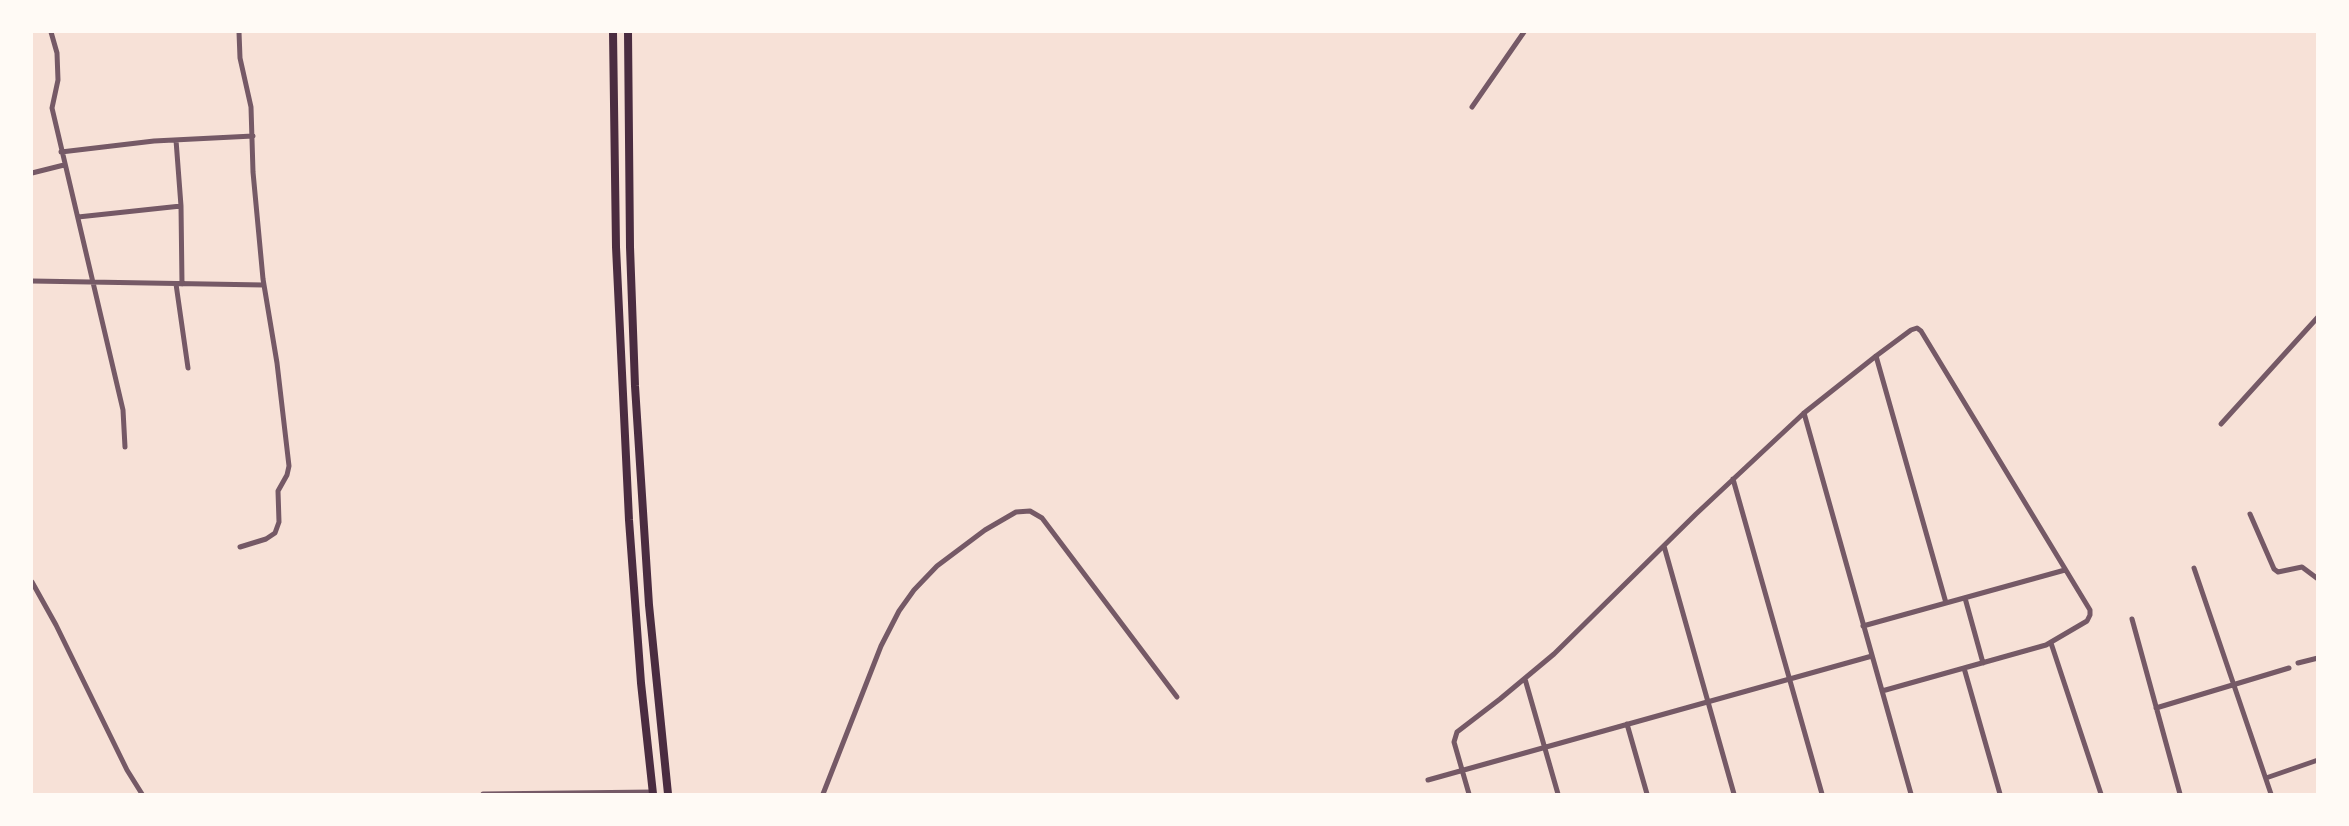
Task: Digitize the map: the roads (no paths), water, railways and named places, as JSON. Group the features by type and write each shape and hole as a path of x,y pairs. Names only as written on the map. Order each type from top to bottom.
{"highway":[{"path":"613,32 616,247 633,587 653,793"},
{"path":"628,32 630,247 636,396 649,605 668,795"},
{"path":"616,247 630,247"}],"street":[{"path":"51,32 57,53 58,80 52,108 123,410 125,447"},
{"path":"240,32 240,58 251,106 253,172 264,285 277,363 289,466 278,491 279,522 275,533 266,539 240,547"},
{"path":"1472,107 1524,32"},
{"path":"61,152 176,140 253,136"},
{"path":"176,140 180,206 179,284 188,368"},
{"path":"32,173 64,165"},
{"path":"78,217 180,206"},
{"path":"32,281 264,285"},
{"path":"2221,424 2318,317"},
{"path":"1469,795 1454,742 1455,734 1525,679 1580,630 1733,479 1804,413 1876,356 1917,328 1921,331 2066,570 2090,610 2090,615 2087,621 2051,643 1882,691"},
{"path":"1876,356 1946,603"},
{"path":"1804,413 1911,795"},
{"path":"1733,479 1822,795"},
{"path":"823,795 881,646 899,611 914,590 937,566 985,530 1016,512 1030,512 1042,518 1177,697"},
{"path":"2250,514 2274,568 2278,572 2302,567 2318,579"},
{"path":"1665,546 1734,795"},
{"path":"2194,568 2271,795"},
{"path":"1863,626 2066,570"},
{"path":"32,582 56,625 127,770 142,795"},
{"path":"1965,598 1983,663"},
{"path":"2132,619 2180,795"},
{"path":"2051,643 2102,795"},
{"path":"1428,780 1872,656"},
{"path":"2298,663 2318,658"},
{"path":"1964,668 2000,795"},
{"path":"2156,708 2289,668"},
{"path":"1525,679 1558,795"},
{"path":"1627,724 1647,795"},
{"path":"2266,778 2318,760"},
{"path":"483,795 653,793"}]}
